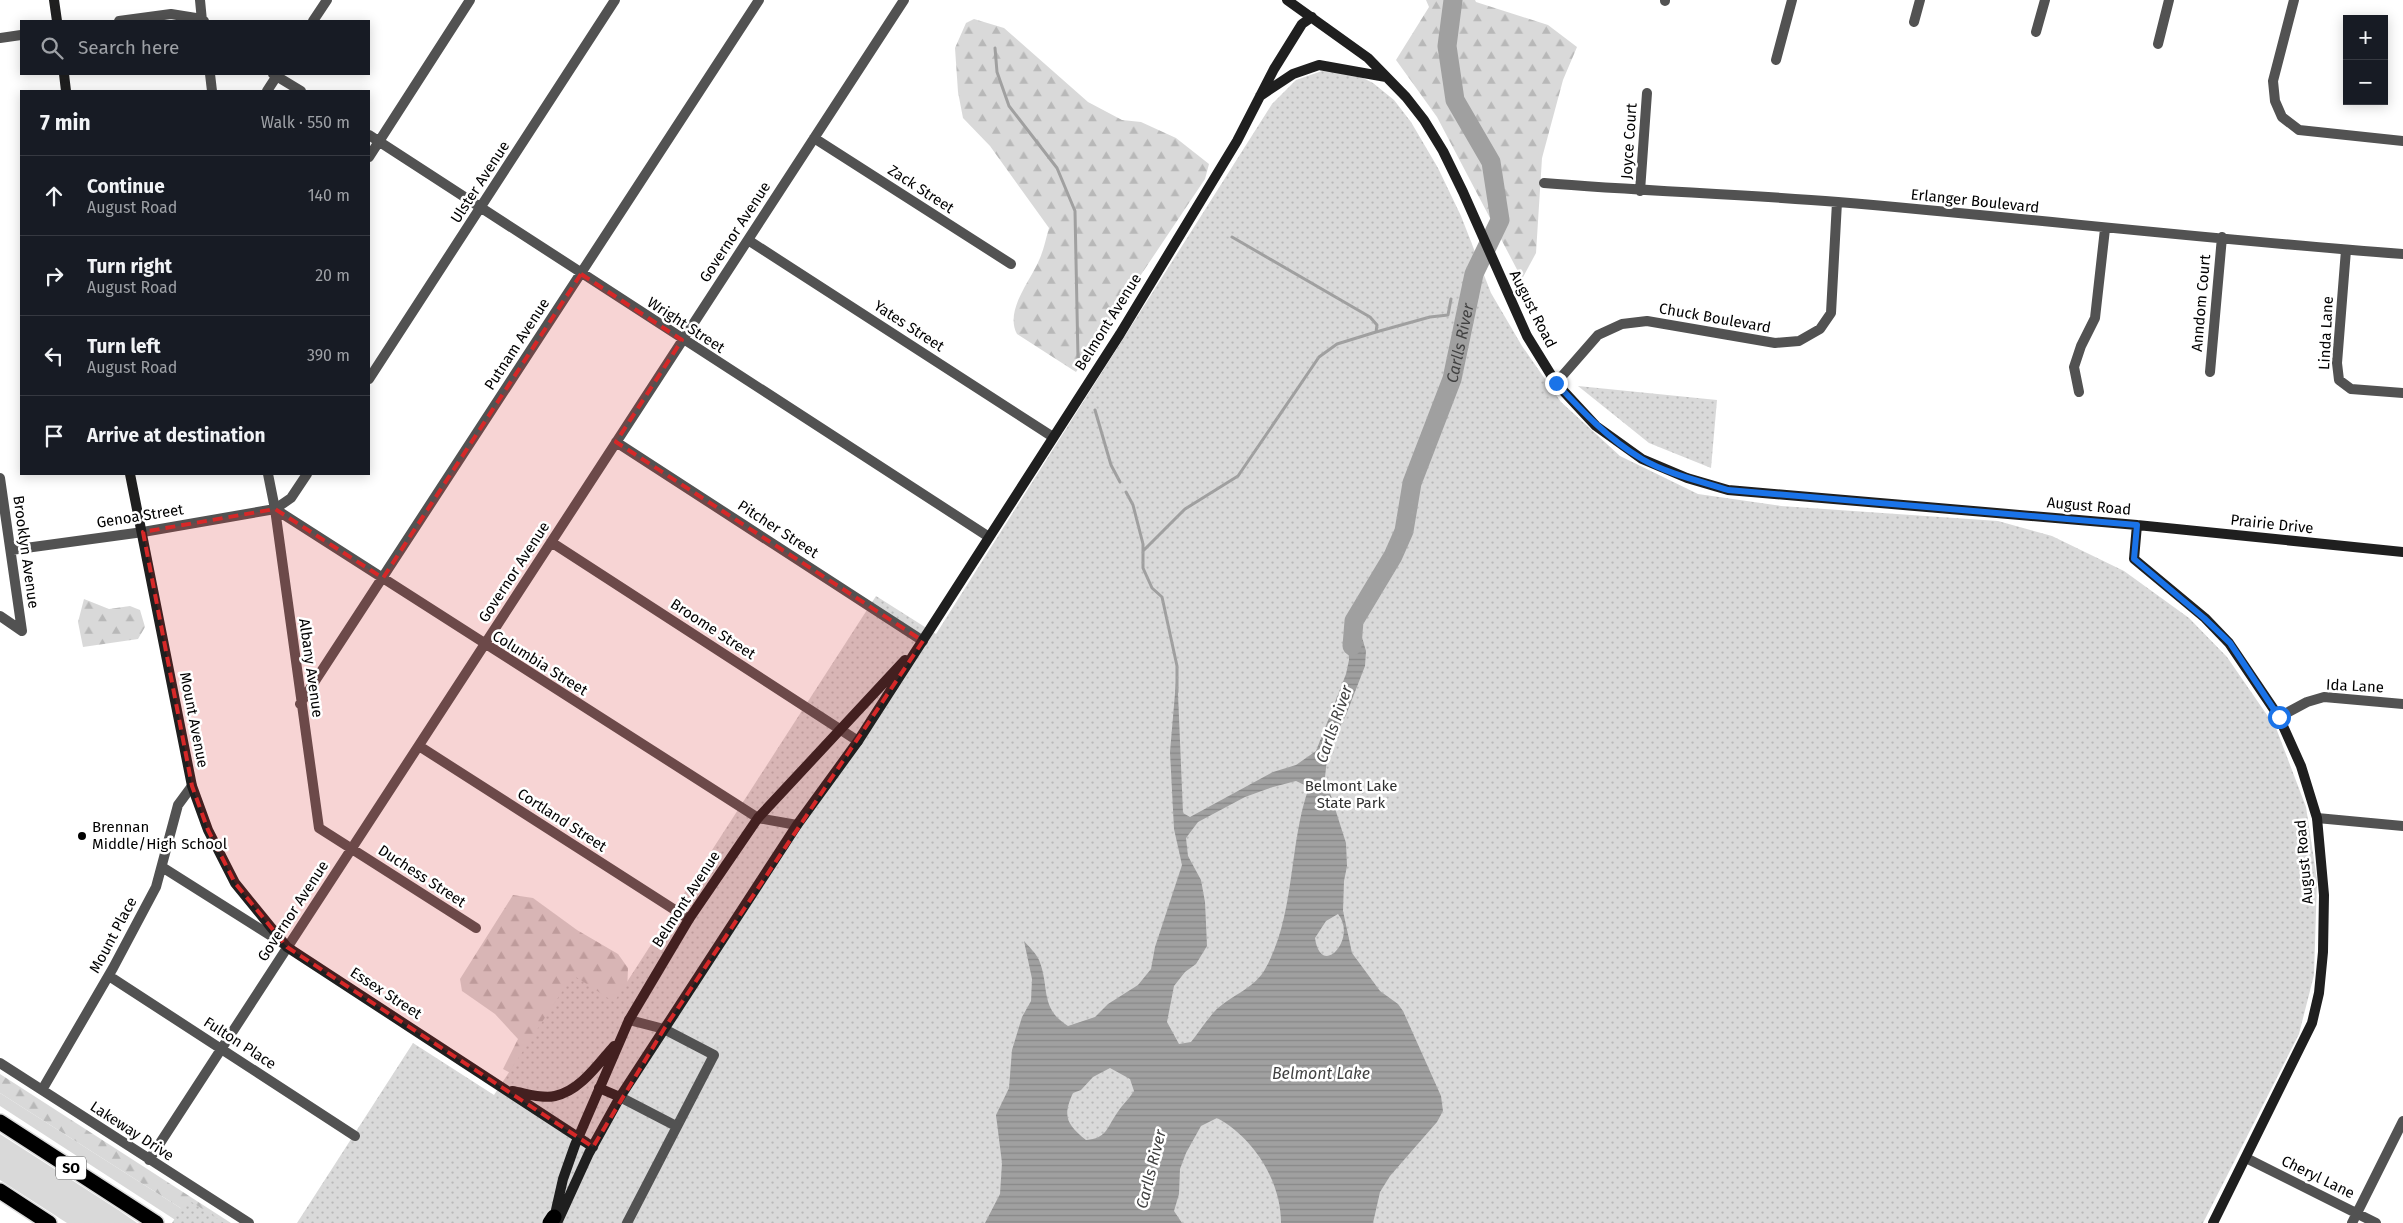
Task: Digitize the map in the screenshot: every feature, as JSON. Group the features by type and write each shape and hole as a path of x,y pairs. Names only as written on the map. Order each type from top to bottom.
{"highway":[{"name":"SO","path":"0,1122 156,1223"},
{"path":"0,1191 49,1223"},
{"path":"143,1214 162,1223"}],"street":[{"path":"54,0 57,20"},
{"path":"126,20 171,14 203,20 200,0"},
{"path":"314,20 326,0"},
{"path":"370,156 470,0"},
{"name":"Ulster Avenue","path":"370,377 615,0"},
{"name":"Putnam Avenue","path":"300,704 759,0"},
{"name":"Governor Avenue","path":"149,1160 904,0"},
{"name":"August Road","path":"1287,0 1368,58 1424,120 1443,151 1527,336 1556,383 1596,426 1642,459 1687,478 1728,490 2137,525 2134,559 2204,618 2230,643 2279,717 2301,766 2317,818 2324,895 2323,952 2319,993 2312,1023 2214,1223"},
{"path":"1776,60 1792,0"},
{"path":"1914,22 1920,0"},
{"path":"2036,32 2045,0"},
{"path":"2158,44 2169,0"},
{"path":"2294,0 2273,81 2274,101 2282,117 2299,130 2403,141"},
{"name":"Belmont Avenue","path":"554,1222 620,1097 797,825 858,741 1120,334 1237,141 1257,98 1302,24 1312,17"},
{"path":"0,38 20,35"},
{"path":"1257,98 1293,74 1319,65 1386,77"},
{"path":"64,75 66,90"},
{"path":"210,75 212,90"},
{"path":"268,90 275,75"},
{"path":"277,75 300,90"},
{"name":"Joyce Court","path":"1640,191 1647,93"},
{"name":"Wright Street","path":"370,137 989,537"},
{"name":"Zack Street","path":"814,138 1011,264"},
{"name":"Erlanger Boulevard","path":"1544,183 1640,191 1836,202 2105,229 2222,237 2403,254"},
{"name":"Chuck Boulevard","path":"1556,383 1598,335 1622,324 1647,321 1776,343 1799,341 1820,329 1831,313 1836,202"},
{"path":"2079,392 2074,367 2081,346 2095,318 2105,229"},
{"name":"Anndom Court","path":"2210,372 2222,237"},
{"name":"Yates Street","path":"748,240 1053,437"},
{"name":"Linda Lane","path":"2346,250 2337,363 2339,380 2351,390 2403,393"},
{"name":"Pitcher Street","path":"616,442 923,641"},
{"name":"Mount Avenue","path":"130,475 192,786 208,830 235,883 287,947"},
{"name":"Albany Avenue","path":"268,475 275,509 318,828 352,848"},
{"path":"275,509 291,498 306,475"},
{"name":"Brooklyn Avenue","path":"0,478 22,631 0,616"},
{"name":"Columbia Street","path":"275,509 484,645 758,818 797,825"},
{"name":"Genoa Street","path":"10,550 143,532 275,509"},
{"name":"Prairie Drive","path":"2137,525 2403,552"},
{"name":"Broome Street","path":"551,542 858,741"},
{"name":"Belmont Avenue","path":"554,1222 563,1179 620,1040 629,1020 689,919 758,818 923,641"},
{"name":"Ida Lane","path":"2279,717 2307,702 2324,697 2403,704"},
{"name":"Cortland Street","path":"419,746 689,919"},
{"name":"Mount Place","path":"42,1090 109,976 156,887 178,805 192,786"},
{"path":"2317,818 2403,826"},
{"name":"Duchess Street","path":"352,848 476,928"},
{"name":"Essex Street","path":"162,867 593,1147"},
{"name":"Fulton Place","path":"109,976 355,1136"},
{"path":"626,1223 714,1055 664,1029 629,1020"},
{"path":"508,1090 542,1096 554,1096 565,1093 585,1079 620,1040"},
{"name":"Lakeway Drive","path":"0,1063 249,1223"},
{"path":"599,1088 676,1126"},
{"path":"2352,1223 2403,1121"},
{"name":"Cheryl Lane","path":"2246,1158 2376,1223"}],"highlighted area":[{"path":"581,274 682,340 616,442 923,641 664,1029 593,1147 287,947 235,883 208,830 192,786 143,532 275,509 383,578"}],"green space":[{"path":"1426,0 1475,0 1476,2 1548,25 1577,47 1563,80 1542,158 1536,253 1522,279 1437,117 1396,60 1429,7"},
{"path":"974,19 1004,28 1088,102 1122,120 1141,122 1176,138 1209,164 1205,179 1076,372 1017,334 1014,325 1016,305 1040,258 1049,228 990,146 963,118 958,92 955,48 966,23"},
{"name":"Belmont Lake State Park","path":"1322,71 1353,73 1373,83 1394,100 1411,122 1438,168 1461,216 1491,293 1522,346 1561,402 1620,456 1698,494 1781,506 1998,521 2052,536 2124,571 2189,618 2227,657 2276,728 2306,807 2317,880 2314,975 2299,1034 2203,1223 297,1223 413,1043 494,1095 573,975 614,1002 876,596 936,634 1272,104 1296,80"},
{"path":"1578,386 1717,400 1711,468 1649,443"},
{"path":"84,599 109,609 130,606 140,610 145,627 138,639 83,647 78,622"},
{"path":"513,895 533,898 577,930 618,954 628,968 627,993 522,1079 503,1069 518,1039 495,1014 462,991 460,979"},
{"path":"0,1074 231,1223 204,1223 0,1093"},
{"path":"0,1093 204,1223 180,1223 0,1106"},
{"path":"0,1134 137,1223 67,1223 0,1180"},
{"path":"187,1199 224,1223 172,1223"}],"water":[{"name":"Belmont Lake","path":"1349,619 1358,624 1366,651 1365,666 1346,715 1328,750 1325,777 1346,843 1347,866 1344,881 1343,911 1352,953 1380,991 1398,1004 1403,1011 1441,1096 1443,1111 1437,1122 1390,1176 1380,1192 1373,1223 1281,1223 1280,1207 1276,1192 1263,1162 1243,1137 1217,1118 1201,1126 1186,1153 1180,1169 1179,1194 1174,1211 1182,1223 985,1223 1000,1194 1002,1163 996,1115 1009,1088 1012,1050 1022,1017 1031,1001 1032,979 1024,941 1039,960 1049,1004 1053,1012 1068,1026 1095,1017 1108,1004 1138,985 1151,969 1155,947 1182,865 1174,829 1170,752 1177,670 1183,813 1190,817 1273,772 1296,765 1316,751 1346,674 1349,660 1347,629","holes":["1296,781 1309,787 1302,810 1287,904 1274,950 1259,978 1220,1006 1191,1042 1179,1044 1167,1022 1174,986 1185,972 1196,964 1207,946 1205,902 1201,880 1188,856 1186,838 1198,822 1245,797","1338,914 1343,924 1344,934 1341,943 1336,951 1330,955 1324,955 1319,950 1315,938 1326,921","1110,1068 1130,1079 1134,1091 1105,1132 1098,1137 1086,1140 1074,1129 1068,1120 1067,1114 1073,1093 1081,1090 1093,1077"]}],"waterway":[{"name":"Carlls River","path":"1352,646 1354,621 1393,556 1404,531 1412,483 1452,379 1474,274 1500,220 1491,162 1455,100 1447,46 1453,0"},
{"path":"995,48 997,72 1009,106 1057,168 1075,211 1078,358"},
{"path":"1144,550 1185,509 1238,476 1319,357 1337,344 1376,332 1377,325 1370,317 1232,237"},
{"path":"1376,332 1430,317 1448,315 1451,299"},
{"path":"1095,410 1111,465 1120,482"},
{"path":"1126,492 1133,505 1143,544 1143,568 1152,588 1162,597 1177,666 1177,692"}],"place":[{"name":"Brennan Middle/High School","path":"82,836"}],"route":[{"path":"1556,383 1596,426 1642,459 1687,478 1728,490 2137,525 2134,559 2204,618 2230,643 2279,717"}]}
